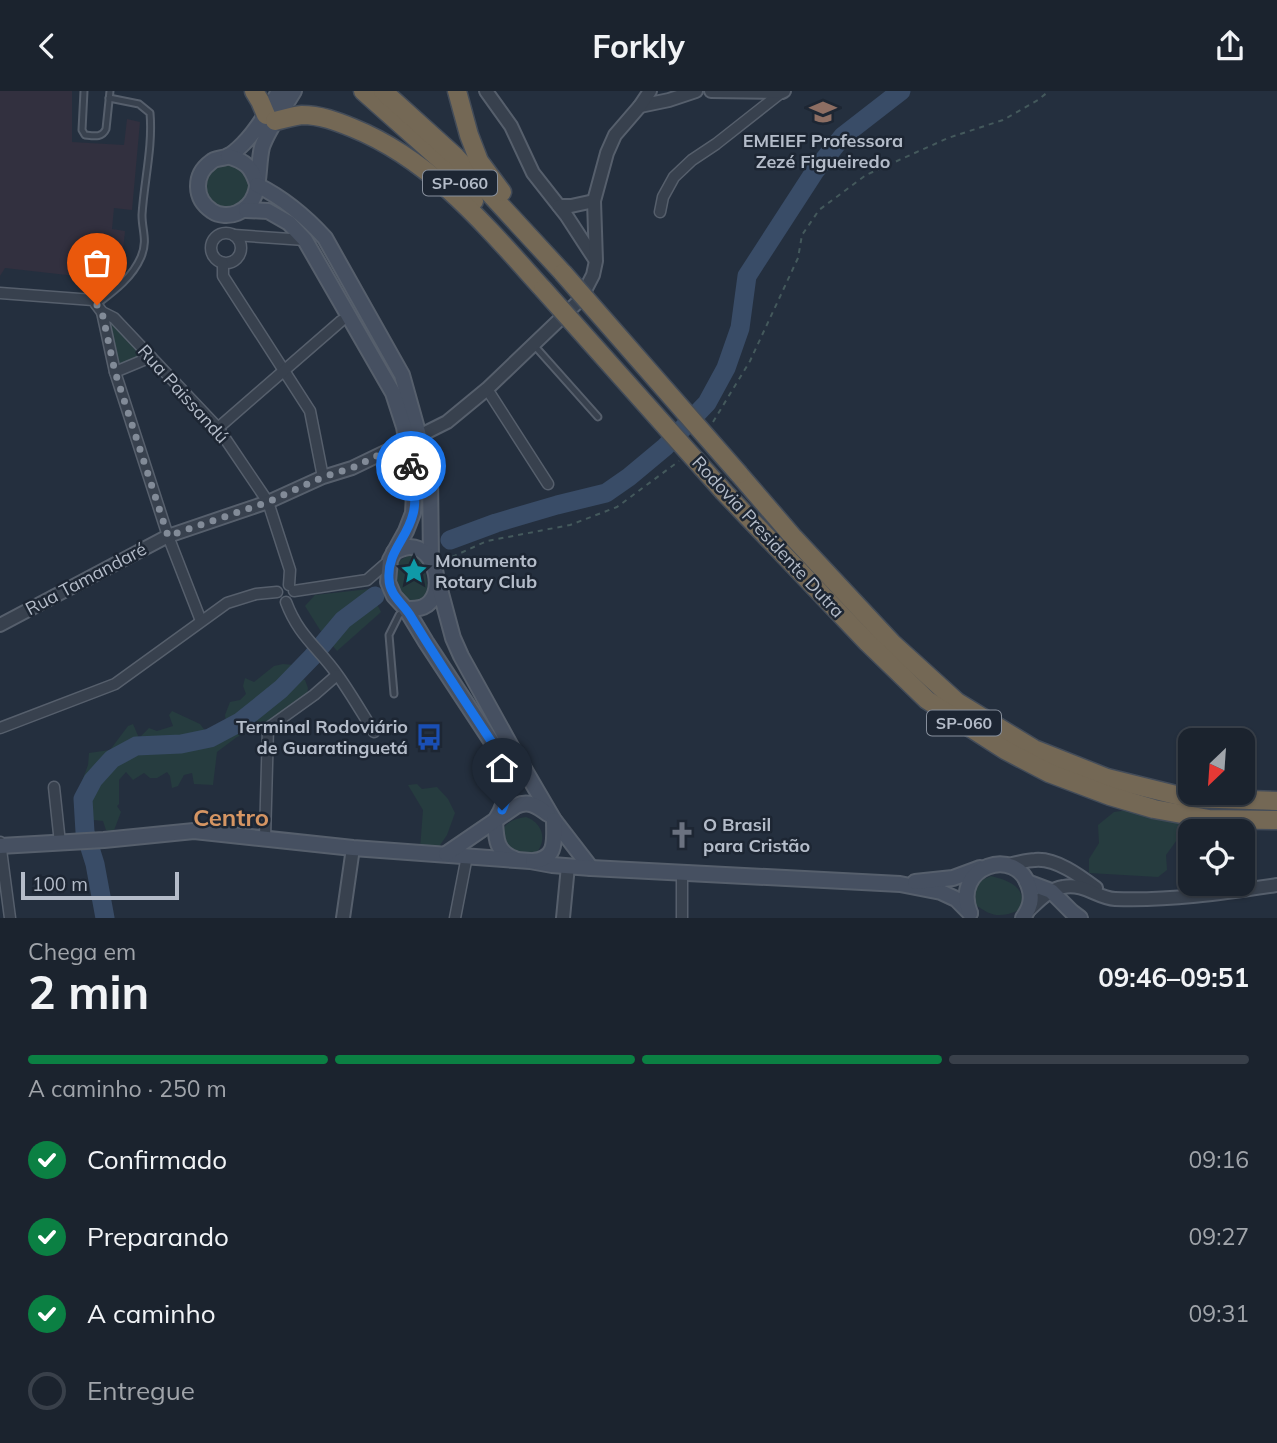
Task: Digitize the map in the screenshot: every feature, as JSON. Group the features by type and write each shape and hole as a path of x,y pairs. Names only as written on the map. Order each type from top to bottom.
{"highway":[{"path":"254,91 271,118 301,115 327,118 370,135 407,156 436,178 477,216 543,289"},
{"name":"Rodovia Presidente Dutra","path":"362,91 444,163 543,289 724,492 867,642 927,700 1005,750 1049,773 1110,796 1154,809 1209,818 1277,820"},
{"name":"Rodovia Presidente Dutra","path":"383,91 456,157 563,273 794,538 892,643 957,702 1034,749 1107,778 1188,798 1277,801"},
{"path":"457,91 479,161 563,273"}],"main road":[{"path":"246,210 256,193 262,146 279,91"},
{"path":"294,91 271,118 243,144 228,156 212,160 201,171 197,187 202,203 215,213 231,216 246,210 268,211 289,223 305,240 393,394 430,475 432,563 453,638 461,656 554,820 591,868"},
{"path":"228,156 242,160 253,170 257,184 308,219 326,238 402,375 413,439 414,513 392,556 388,582 394,596 406,609 501,756 507,775 506,800 495,821 499,846 505,855 524,861 541,860 550,855 554,846 554,820"},
{"path":"392,556 407,547 417,548 424,552 432,563"},
{"path":"406,609 422,608 431,601 436,595 438,582"},
{"path":"446,854 523,803 539,807 554,820 568,866"},
{"path":"0,844 104,840 194,831 353,848 591,868 900,884 941,892 956,899 968,916"},
{"path":"900,884 953,878 998,864 1007,866 1022,874 1031,891 1031,901 1026,914"},
{"path":"968,916 968,885 972,877 988,866"},
{"path":"1027,882 1051,891 1080,918"}],"street":[{"path":"486,91 511,126 533,173 596,261"},
{"name":"Rua Tamandaré","path":"0,625 168,536 268,502 323,477 352,468 447,422 580,300 593,275 596,261 594,201 607,153 615,135 650,91"},
{"path":"640,106 696,91"},
{"path":"711,91 783,92"},
{"path":"660,212 663,197 674,177 692,160 783,92"},
{"path":"559,206 594,201"},
{"path":"234,235 240,241 238,257 231,262 223,263 217,260 212,255 212,242 221,233 305,240"},
{"path":"223,263 223,276 310,411 323,477"},
{"name":"Rua Paissandú","path":"0,293 93,300 114,318 218,428 268,502 290,569 292,588"},
{"path":"100,308 115,372 168,536 201,621"},
{"path":"218,428 341,321"},
{"path":"115,372 151,357"},
{"path":"486,389 548,484"},
{"path":"286,601 278,598 277,592 281,585 292,588 368,580 392,556"},
{"path":"286,601 293,597 292,588"},
{"path":"0,728 115,684 227,603 256,594 277,592"},
{"path":"286,601 292,619 337,675 374,732"},
{"path":"265,838 268,727 314,695 337,675"},
{"path":"54,787 64,842"},
{"path":"0,844 10,918"},
{"path":"343,918 353,848"},
{"path":"455,918 467,856"},
{"path":"1007,866 1037,859 1059,865 1076,873 1111,899"},
{"path":"563,918 568,866"},
{"path":"682,872 682,918"},
{"path":"1026,914 1051,891 1063,887 1083,887 1111,899 1151,900 1214,895 1277,885"}],"lane":[{"path":"84,91 81,122 85,135 98,137 104,133 109,94 139,104 150,113 142,254 135,269 100,308"},
{"path":"533,344 598,418"},
{"path":"394,694 389,635 399,615 406,609"}],"path":[{"path":"707,429 716,419 750,361 798,258 802,235 819,210 866,175 948,138 1003,120 1049,91"},
{"path":"432,563 487,541 570,525 617,507 681,459"}],"shaded area":[{"path":"0,91 72,91 72,142 124,145 127,119 140,122 132,210 114,208 112,229 125,231 120,281 5,268 0,276"}],"green space":[{"path":"221,162 237,164 252,182 249,198 229,211 207,202 203,178"},
{"path":"105,320 117,324 146,357 121,368"},
{"path":"408,556 416,556 425,570 426,594 419,601 408,599 404,595 397,579 399,562"},
{"path":"369,589 381,612 337,651 305,606 315,595"},
{"path":"295,665 297,677 305,680 307,696 267,724 237,737 217,752 213,785 194,784 192,773 184,775 178,786 172,788 167,772 157,778 150,778 144,773 133,780 126,772 119,780 117,806 121,812 113,833 106,830 103,821 94,820 78,833 80,816 76,805 89,753 110,750 128,726 133,724 139,738 149,728 157,731 173,726 169,715 172,711 200,724 206,732 226,722 225,715 230,702 240,700 246,694 243,686 245,678 254,682 274,666"},
{"path":"417,784 422,789 437,787 448,799 455,813 447,835 438,848 420,849 423,810 408,785"},
{"path":"1128,810 1183,819 1178,819 1178,838 1166,855 1167,870 1158,877 1089,873 1089,859 1099,843 1098,825 1114,812"},
{"path":"526,817 540,828 542,838 539,849 535,854 510,854 502,838 503,829 513,820"},
{"path":"991,876 1011,883 1018,889 1022,899 1019,910 996,915 975,904 973,891 980,881"}],"waterway":[{"path":"450,540 496,523 606,493 665,447 707,403 726,368 740,328 747,276 815,171 843,136 901,91"},
{"path":"105,918 95,864 85,832 83,799 93,780 112,759 136,746 181,744 210,738 240,722 281,689 343,620 375,596"}],"way so far":[{"path":"97,305 102,312 115,372 168,536 268,502 323,477 352,468 406,442 411,466"}],"place":[{"name":"EMEIEF Professora Zezé Figueiredo","path":"823,112"},
{"name":"Monumento Rotary Club","path":"414,571"},
{"name":"Terminal Rodoviário de Guaratinguetá","path":"429,737"},
{"name":"O Brasil para Cristão","path":"682,835"}],"district":[{"name":"Centro","path":"231,818"}],"route":[{"path":"411,466 414,513 390,560 388,582 394,596 406,609 501,756 507,775 506,800 502,810"}]}
